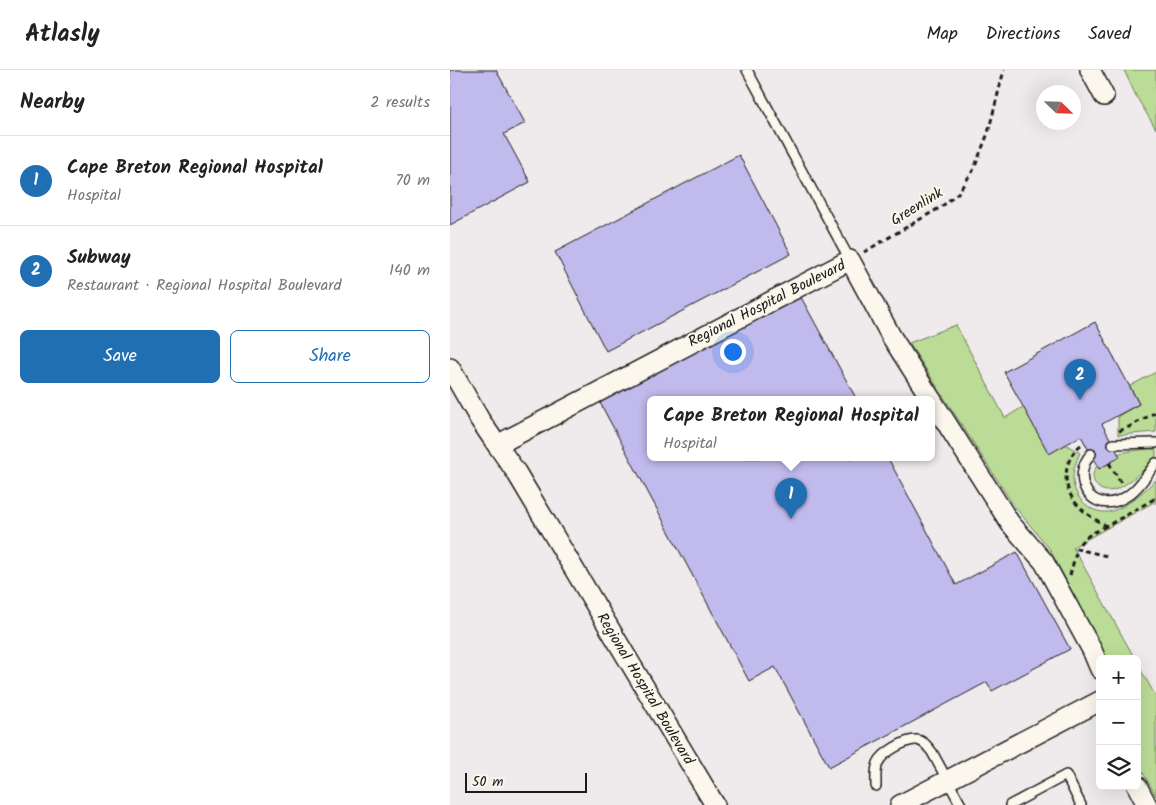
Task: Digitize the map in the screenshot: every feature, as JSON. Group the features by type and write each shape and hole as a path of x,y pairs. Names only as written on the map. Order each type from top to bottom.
{"street":[{"path":"1090,70 1104,96"},
{"name":"Regional Hospital Boulevard","path":"497,445 850,260 891,336 929,396"},
{"name":"Regional Hospital Boulevard","path":"450,368 480,420 512,465 714,805"},
{"name":"Regional Hospital Boulevard","path":"935,405 1010,523 1044,562 1096,660"},
{"path":"900,805 1096,703"},
{"path":"1139,790 1147,805"}],"lane":[{"path":"747,70 850,260"},
{"path":"1113,444 1156,443"},
{"path":"1091,454 1085,460 1082,468 1083,485 1092,497 1106,502 1116,501 1132,492 1156,463"},
{"path":"876,786 875,772 883,754 909,740 918,740 926,744 961,805"},
{"path":"1010,805 1027,801 1066,775 1081,805"}],"path":[{"name":"Greenlink","path":"850,260 942,207 958,194 974,169 988,132 1004,70"},
{"path":"1115,432 1129,427 1156,412"},
{"path":"1107,526 1084,539 1079,544 1077,550 1107,556"}],"green space":[{"path":"1124,70 1156,70 1156,129 1136,96"},
{"path":"956,325 1005,418 1023,407 1065,444 1080,453 1075,466 1074,486 1080,499 1091,509 1105,512 1118,509 1130,502 1156,480 1156,501 1073,547 1133,655 1105,655 1049,548 1014,506 909,343"},
{"path":"1156,372 1156,432 1118,435 1118,416 1139,404 1130,386"},
{"path":"1156,449 1156,456 1130,481 1121,487 1106,491 1096,485 1093,474 1096,467 1102,461 1116,454"},
{"path":"1141,670 1156,697 1156,796 1141,769"}],"building":[{"path":"450,70 496,70 525,123 504,134 530,182 450,225"},
{"path":"739,155 791,254 606,351 555,252"},
{"path":"797,290 855,396 647,396 647,461 890,461 956,585 1017,552 1070,649 992,691 987,682 829,767 775,667 749,681 598,399"},
{"path":"1095,322 1139,404 1102,424 1120,457 1099,469 1081,436 1049,454 1004,372"}],"place":[{"name":"Subway","path":"1080,400"},
{"name":"Cape Breton Regional Hospital","path":"791,519"}]}
